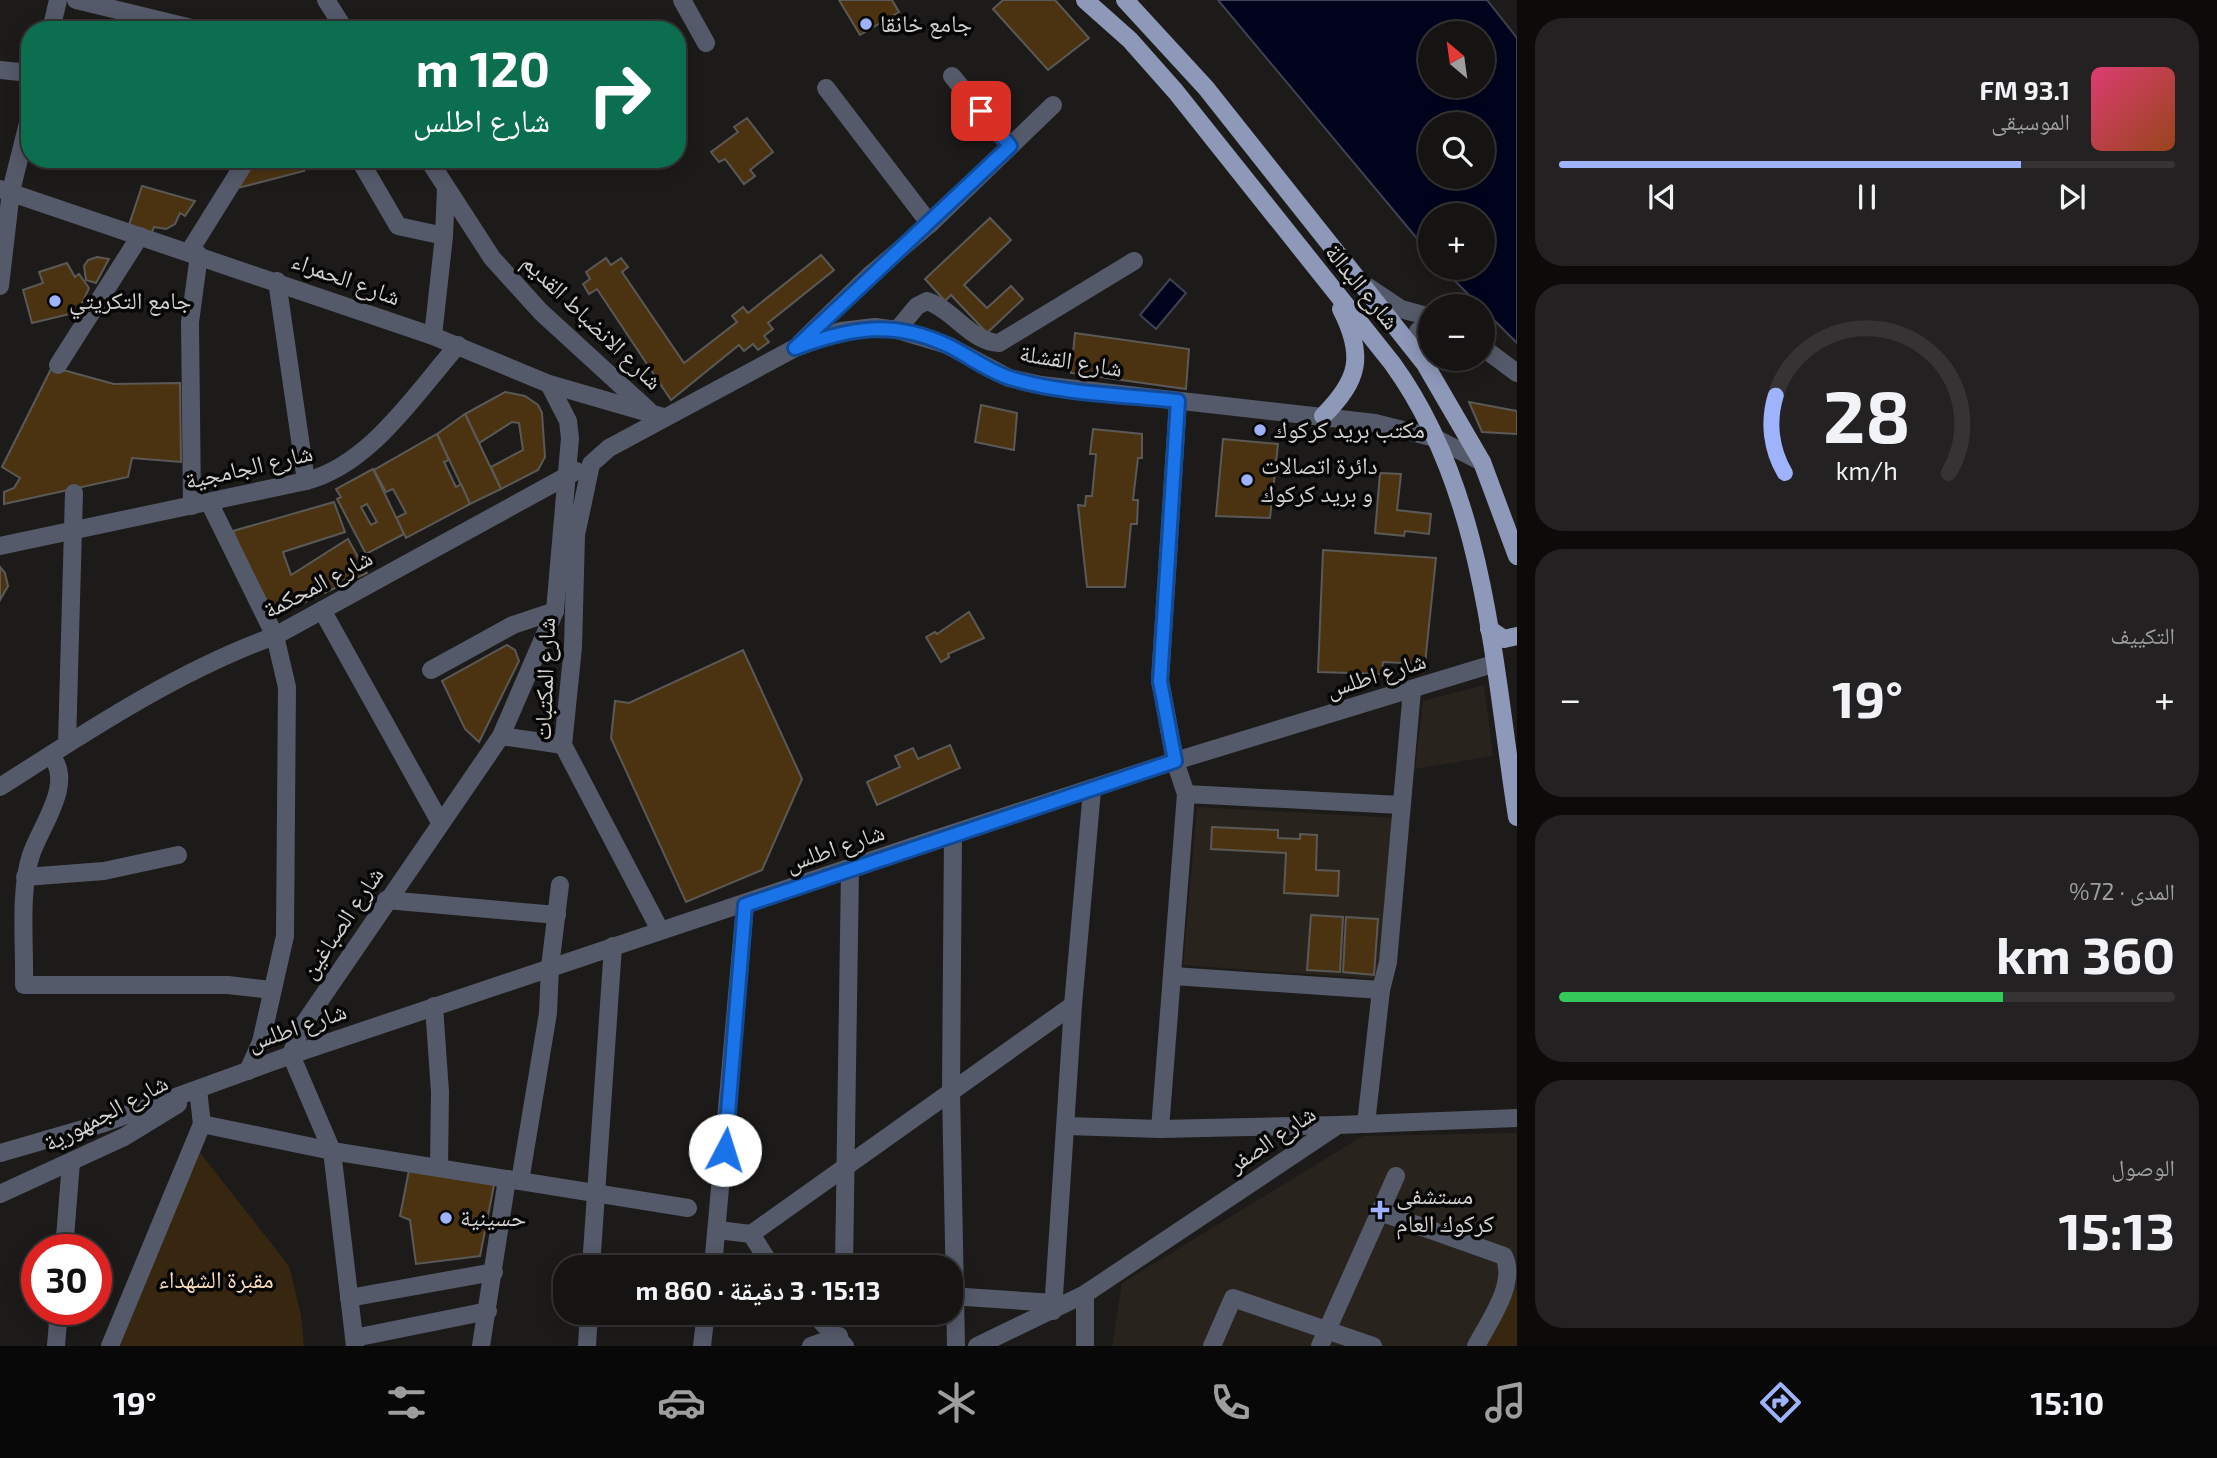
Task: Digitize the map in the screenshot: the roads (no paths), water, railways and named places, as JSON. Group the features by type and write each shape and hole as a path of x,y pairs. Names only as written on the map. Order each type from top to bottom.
{"main road":[{"name":"شارع البدالة","path":"1085,0 1130,40 1176,92 1392,363 1420,405 1469,528 1489,629 1517,817"},
{"name":"شارع البدالة","path":"1125,0 1206,88 1418,355"},
{"path":"1323,416 1348,389 1357,364 1349,327 1326,282"},
{"name":"شارع البدالة","path":"1428,371 1482,462 1517,556"},
{"path":"1420,405 1434,406 1439,403 1441,392"},
{"path":"1489,629 1504,639 1517,636"}],"street":[{"path":"53,21 58,0"},
{"path":"76,0 163,21"},
{"path":"326,0 339,21"},
{"path":"682,0 706,43"},
{"path":"0,70 21,72"},
{"path":"953,76 1010,146"},
{"path":"826,88 930,224"},
{"path":"795,348 871,274 930,224 1053,105"},
{"path":"0,286 6,190 21,143"},
{"path":"242,168 194,253 190,321 200,504 275,636 287,687 285,936 261,1042 248,1071"},
{"path":"364,168 398,226 444,236"},
{"name":"شارع الانضباط القديم","path":"433,168 492,258 541,312 658,416"},
{"path":"433,336 444,236 446,189"},
{"name":"شارع الحمراء","path":"6,190 433,336 549,384 658,416"},
{"path":"58,365 141,236"},
{"path":"897,330 917,306 927,301 937,304 987,342 999,343 1134,261"},
{"path":"1357,279 1401,309 1418,314"},
{"path":"277,281 306,481"},
{"name":"شارع القشلة","path":"596,459 658,416 795,348 841,331 875,327 897,330 947,345 1009,378 1178,401 1375,423 1435,438 1482,462"},
{"name":"شارع الجامجية","path":"0,546 306,481 333,472 357,457 458,345"},
{"path":"1495,356 1517,373"},
{"name":"شارع المكتبات","path":"440,822 501,736 555,611 570,438 568,421 549,384"},
{"path":"1160,1129 1186,794 1175,761 1160,681 1178,401"},
{"name":"شارع المكتبات","path":"596,459 576,535 573,647 563,745 660,930"},
{"name":"شارع المحكمة","path":"0,787 66,744 231,652 275,636 596,459"},
{"path":"66,744 74,493"},
{"path":"322,610 440,822"},
{"path":"431,670 513,625 555,611"},
{"name":"شارع اطلس","path":"198,1090 291,1055 660,930 745,905 1175,761 1493,664"},
{"path":"1366,1124 1381,990 1388,962 1412,690"},
{"path":"501,736 563,745"},
{"path":"50,754 58,766 58,785 26,877 24,985 228,985 271,990"},
{"path":"963,1297 1054,1307 1073,1004 1092,790"},
{"path":"1186,794 1401,805"},
{"name":"شارع الصباغين","path":"291,1055 301,1028 440,822"},
{"path":"953,834 951,1091 953,1255"},
{"path":"26,877 104,872 178,856"},
{"path":"844,1255 850,869"},
{"path":"481,1346 548,1013 550,967 560,886"},
{"path":"387,901 556,915"},
{"path":"715,1255 745,905"},
{"path":"592,1255 613,946"},
{"path":"1173,976 1381,990"},
{"path":"718,1230 751,1234 1073,1004"},
{"path":"434,1006 440,1092 439,1167"},
{"path":"291,1055 332,1151 354,1342 488,1311"},
{"path":"110,1346 202,1124 198,1090"},
{"name":"شارع الجمهورية","path":"0,1153 104,1123 198,1090"},
{"name":"شارع الجمهورية","path":"0,1194 124,1137 198,1090"},
{"name":"شارع الصفر","path":"976,1346 1085,1294 1338,1125 1517,1118"},
{"path":"202,1124 332,1151 688,1208"},
{"path":"1067,1126 1160,1129 1338,1125"},
{"path":"65,1234 71,1162"},
{"path":"1320,1346 1396,1176"},
{"path":"1380,1212 1504,1256 1510,1268 1508,1282 1476,1346"},
{"path":"751,1234 764,1255"},
{"path":"349,1298 494,1272"},
{"path":"1085,1294 1085,1346"},
{"path":"1212,1346 1233,1298 1328,1328 1373,1346"},
{"path":"56,1346 58,1325"},
{"path":"587,1346 588,1325"},
{"path":"702,1346 704,1325"},
{"path":"826,1325 842,1341"},
{"path":"955,1325 956,1346"},
{"path":"811,1346 842,1341"}],"water":[{"path":"1218,0 1487,0 1517,38 1517,343 1495,321 1495,294 1468,294 1454,280 1495,280 1495,203 1418,203 1418,240"},
{"path":"1170,279 1186,293 1156,329 1140,315"}],"place":[{"name":"جامع خانقا","path":"866,24"},
{"name":"جامع التكريتي","path":"55,301"},
{"name":"مكتب بريد كركوك","path":"1260,430"},
{"name":"دائرة اتصالات و بريد كركوك","path":"1247,480"},
{"name":"مستشفى كركوك العام","path":"1380,1210"},
{"name":"حسينية","path":"446,1218"}],"park label":[{"name":"مقبرة الشهداء","path":"216,1280"}]}
